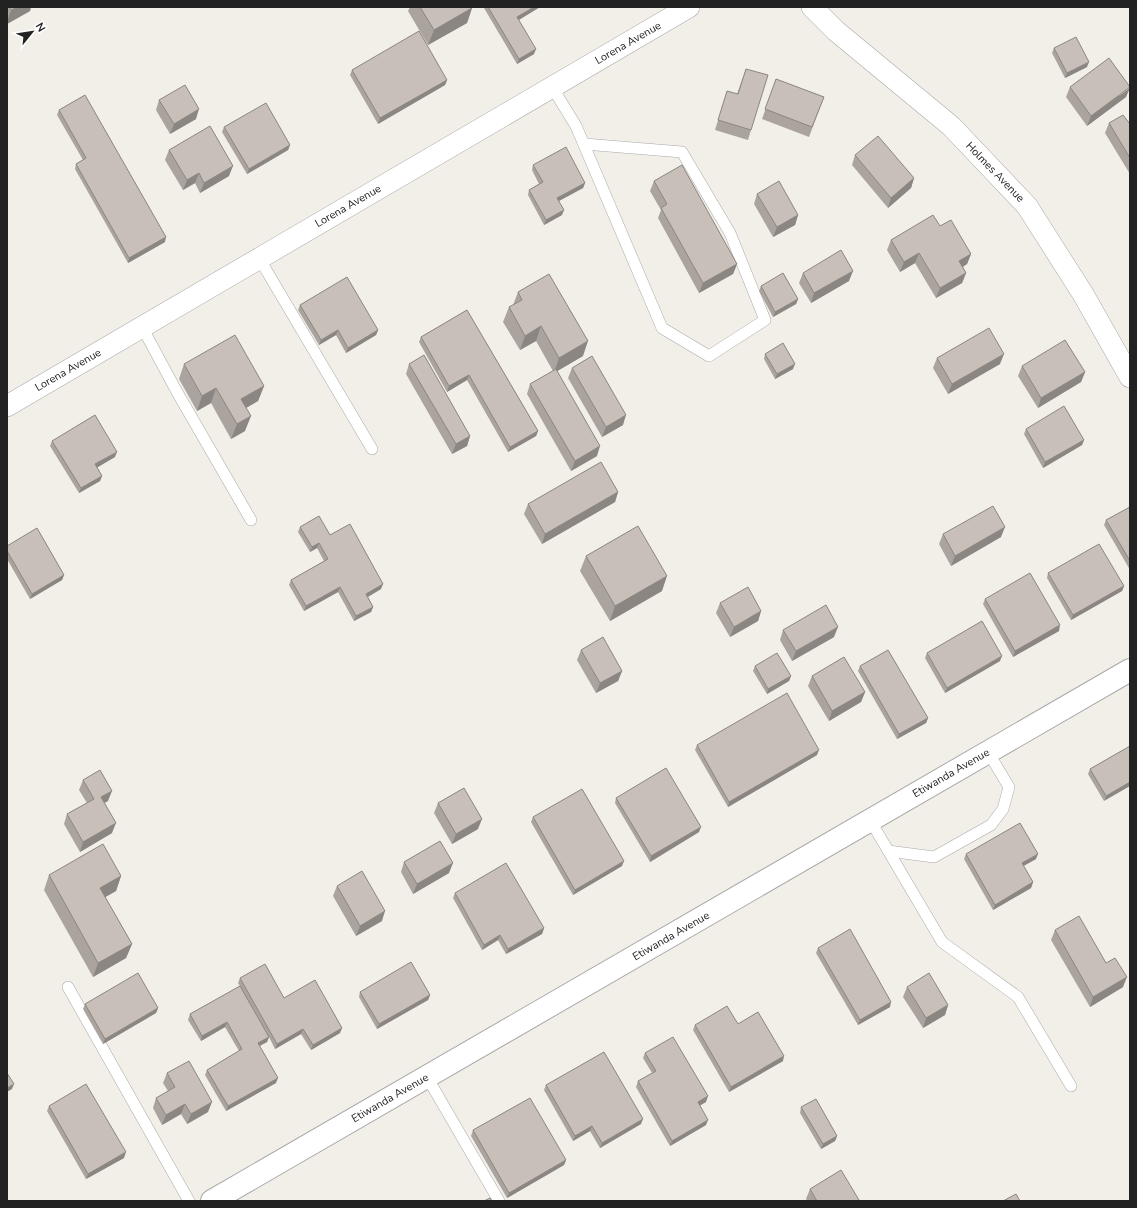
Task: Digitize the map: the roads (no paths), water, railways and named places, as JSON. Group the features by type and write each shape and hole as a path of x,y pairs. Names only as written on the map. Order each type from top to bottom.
{"street":[{"name":"Lorena Avenue","path":"7,406 689,7"},
{"name":"Holmes Avenue","path":"812,7 836,31 951,126 1027,206 1083,294 1130,377"},
{"name":"Etiwanda Avenue","path":"212,1201 1130,670"}],"lane":[{"path":"552,87 576,126 662,328 709,356 765,320 730,233 682,152 584,144"},
{"path":"260,258 372,448"},
{"path":"142,327 177,392 251,520"},
{"path":"888,850 934,857 990,825 1003,809 1009,787 988,752"},
{"path":"870,820 942,942 1018,997 1071,1086"},
{"path":"68,987 189,1201"},
{"path":"427,1077 499,1201"}]}
